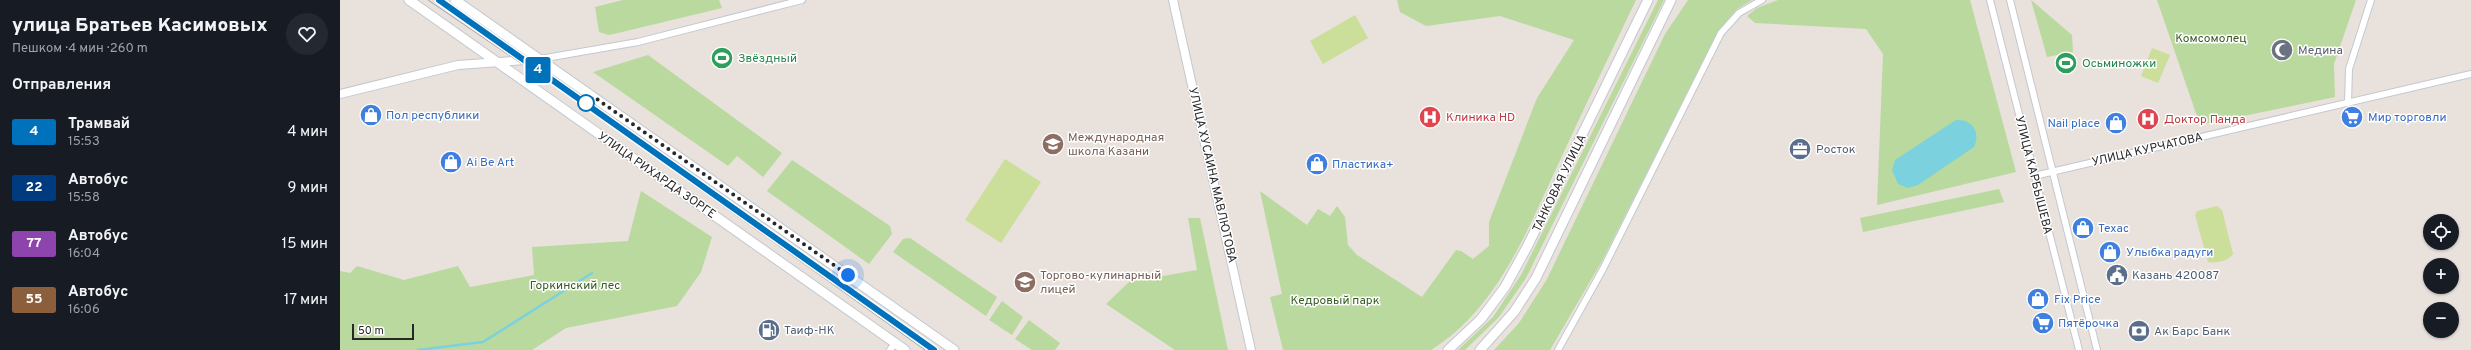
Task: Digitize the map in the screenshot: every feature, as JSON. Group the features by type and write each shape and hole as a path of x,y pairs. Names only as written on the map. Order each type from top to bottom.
{"main road":[{"name":"УЛИЦА РИХАРДА ЗОРГЕ","path":"409,0 893,346 905,350"},
{"path":"456,0 950,349"},
{"name":"ТАНКОВАЯ УЛИЦА","path":"1448,350 1481,319 1505,287 1528,247 1648,0"},
{"name":"ТАНКОВАЯ УЛИЦА","path":"1480,350 1514,312 1536,278 1671,0"}],"street":[{"path":"340,94 458,65 540,59 638,42 802,0"},
{"name":"УЛИЦА ХУСАИНА МАВЛЮТОВА","path":"1174,0 1251,350"},
{"path":"1558,350 1603,269 1721,33 1739,13 1762,0"},
{"name":"УЛИЦА КАРБЫШЕВА","path":"1990,0 2079,350"},
{"name":"УЛИЦА КАРБЫШЕВА","path":"2010,0 2097,350"},
{"path":"2348,104 2349,69 2371,0"},
{"name":"УЛИЦА КУРЧАТОВА","path":"2034,176 2348,104 2471,74"}],"green space":[{"path":"623,0 719,0 722,8 609,35 599,32 595,7"},
{"name":"Кедровый парк","path":"1397,0 1636,0 1524,237 1510,264 1494,289 1476,312 1455,332 1431,350 1283,350 1270,297 1282,294 1260,191 1307,225 1318,209 1330,216 1337,206 1345,217 1348,245 1357,255 1422,297 1456,250 1461,251 1473,259 1489,246 1489,222 1537,98 1574,40 1500,16 1426,26 1400,12"},
{"path":"1658,0 1664,0 1526,278 1499,317 1465,350 1458,350 1493,317 1521,275"},
{"path":"1688,0 1752,0 1737,9 1718,32 1602,261 1550,350 1494,350 1519,323 1547,279 1665,34"},
{"path":"1778,0 1970,0 2016,172 1877,205 1883,54 1866,29 1755,23 1747,16 1757,8"},
{"path":"2031,0 2072,35 2073,52 2047,57"},
{"name":"Комсомолец","path":"2157,0 2356,0 2334,64 2335,97 2200,125"},
{"path":"1355,15 1368,38 1323,64 1310,41"},
{"path":"2152,48 2170,55 2158,83 2141,76"},
{"path":"648,55 782,153 763,177 737,156 728,166 593,72"},
{"path":"1005,159 1041,182 1001,243 965,220"},
{"path":"792,160 890,226 892,234 869,264 767,191"},
{"path":"1999,189 2004,202 1863,232 1860,218"},
{"name":"Горкинский лес","path":"641,191 712,237 701,272 677,306 566,328 532,350 340,350 340,271 350,273 357,266 404,280 458,266 470,287 534,275 532,247 628,241"},
{"path":"2217,206 2222,210 2233,254 2228,259 2222,261 2208,262 2195,215 2197,211"},
{"path":"1188,218 1200,218 1228,350 1175,350 1106,304 1129,282 1197,270"},
{"path":"910,238 997,297 986,316 893,252 903,239"},
{"path":"1002,301 1023,317 1012,335 989,320"},
{"path":"1029,320 1060,343 1055,350 1032,350 1015,339"}],"water":[{"path":"1956,120 1967,122 1974,128 1976,132 1976,141 1974,147 1918,185 1908,188 1898,184 1892,170 1895,160"}],"waterway":[{"path":"418,350 483,342 592,273"}],"tram line":[{"path":"428,0 569,96 925,350"},
{"path":"439,0 464,18"},
{"name":"4","path":"439,0 934,350"},
{"path":"921,341 934,350"}],"place":[{"name":"Медина","path":"2282,50"},
{"name":"Звёздный","path":"722,58"},
{"name":"Осьминожки","path":"2066,63"},
{"name":"Пол республики","path":"371,115"},
{"name":"Клиника HD","path":"1430,117"},
{"name":"Мир торговли","path":"2352,117"},
{"name":"Доктор Панда","path":"2148,119"},
{"name":"Nail place","path":"2116,123"},
{"name":"Международная школа Казани","path":"1053,144"},
{"name":"Росток","path":"1800,149"},
{"name":"Ai Be Art","path":"451,162"},
{"name":"Пластика+","path":"1317,164"},
{"name":"Техас","path":"2083,228"},
{"name":"Улыбка радуги","path":"2110,252"},
{"name":"Казань 420087","path":"2117,275"},
{"name":"Торгово-кулинарный лицей","path":"1025,282"},
{"name":"Fix Price","path":"2038,299"},
{"name":"Пятёрочка","path":"2043,323"},
{"name":"Таиф-НК","path":"769,330"},
{"name":"Ак Барс Банк","path":"2139,331"}],"route":[{"path":"586,103 594,97 848,275"}]}
